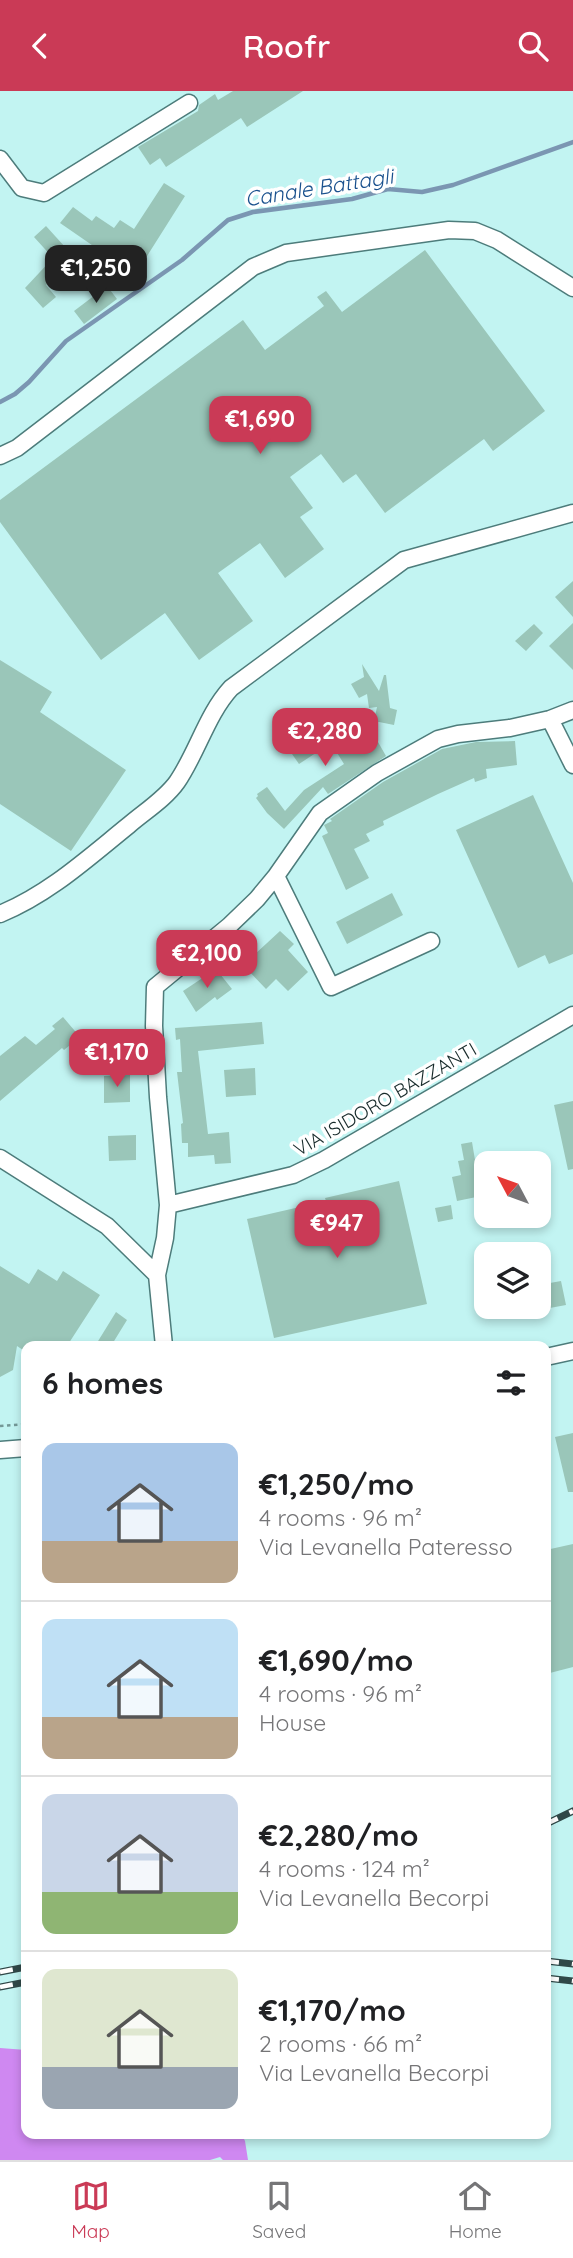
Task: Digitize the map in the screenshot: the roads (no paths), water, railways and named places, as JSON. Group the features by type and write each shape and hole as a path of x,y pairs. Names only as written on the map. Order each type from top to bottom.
{"street":[{"path":"0,159 22,188 44,193 190,103"},
{"path":"0,456 18,448 253,267 286,253 449,230 475,231 497,240 573,288"},
{"path":"0,914 55,885 150,808 175,785 222,698 231,688 404,560 573,513"},
{"path":"164,1341 157,1275 165,1238 168,1205 157,1086 155,987 229,926 257,899 320,813 377,773 438,739 458,734 510,729 573,710"},
{"path":"550,719 573,765"},
{"path":"276,876 331,987 431,941"},
{"name":"VIA ISIDORO BAZZANTI","path":"168,1205 293,1175 324,1160 573,1015"},
{"path":"0,1158 107,1226 157,1275"},
{"path":"551,1356 573,1351"},
{"path":"0,1450 21,1448"}],"waterway":[{"name":"Canale Battagli","path":"0,402 29,382 66,341 182,260 228,220 253,212 352,199 388,189 422,192 453,185 573,142"}],"railway":[{"path":"551,1822 573,1811"},
{"path":"551,1962 573,1964"},
{"path":"0,1972 21,1968"},
{"path":"551,1979 573,1981"},
{"path":"0,1987 21,1983"}]}
